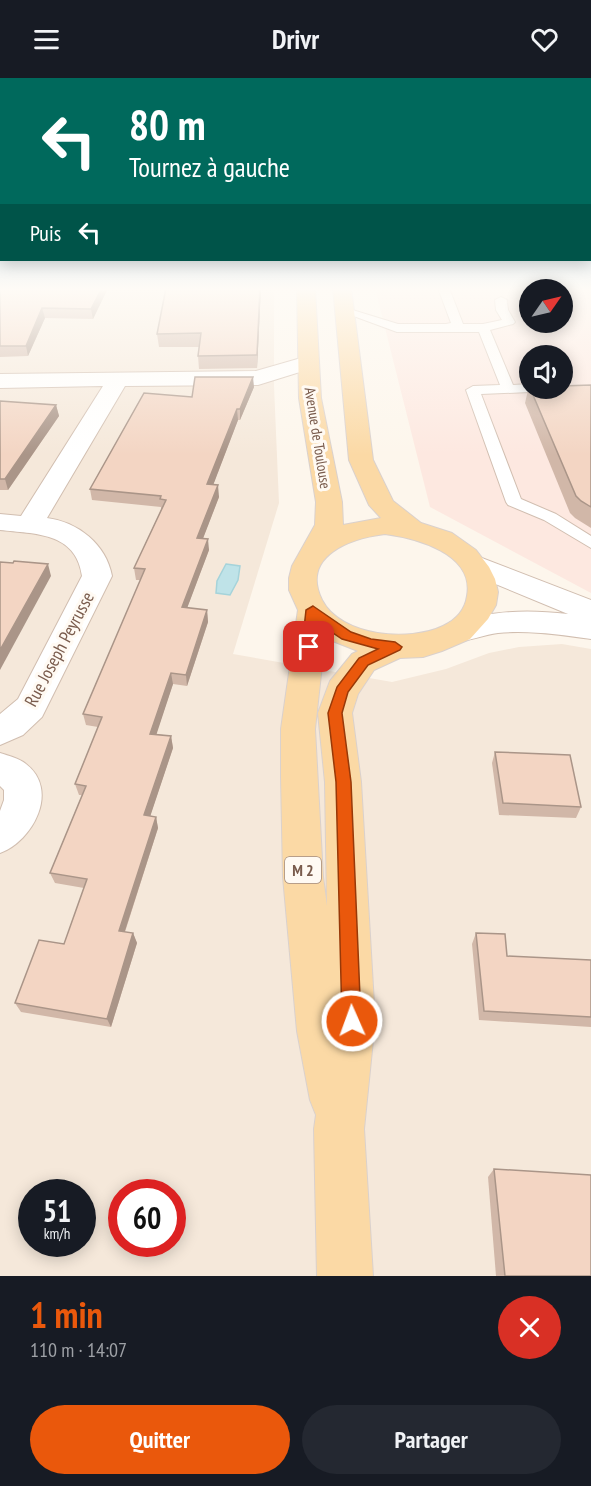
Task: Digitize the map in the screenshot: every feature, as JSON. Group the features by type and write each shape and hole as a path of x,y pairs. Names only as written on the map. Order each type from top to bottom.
{"main road":[{"name":"Avenue de Toulouse","path":"308,344 310,398 329,502 329,525 318,549"},
{"path":"349,344 361,460 382,506 411,529"},
{"path":"385,526 411,529 448,542 474,564 481,578 483,592 481,606 473,619 460,631 431,643 395,647 370,644 347,636 327,624 313,610 304,594 302,578 308,562 318,549 336,537 359,529 385,526"},
{"name":"M 2","path":"313,610 298,729 303,877 320,1031 339,1129 345,1276"},
{"name":"M 2","path":"339,1129 352,1021 343,782 335,713 342,690 363,662 395,647"}],"street":[{"path":"0,381 258,378 308,362"},
{"path":"212,379 250,382 291,391 310,398"},
{"name":"Rue Joseph Peyrusse","path":"15,524 117,381"},
{"name":"Rue Joseph Peyrusse","path":"0,731 11,725 30,708 97,576 95,564 73,536 57,528 15,524"},
{"path":"474,564 591,612"},
{"path":"460,631 498,622 541,622 591,628"},
{"path":"0,768 14,774 21,785 24,803 18,818 0,836"}],"lane":[{"path":"490,344 508,388"},
{"path":"519,388 473,390 514,502 550,517 591,543"}],"shaded area":[{"path":"0,344 274,344 279,503 233,654 392,682 446,669 489,653 519,647 562,644 591,649 591,1276 0,1276"},
{"path":"389,344 591,344 591,593 430,507"}],"water":[{"path":"226,564 240,566 238,580 230,595 216,593 217,581"}],"building":[{"path":"0,344 27,344 26,346 0,346"},
{"path":"200,344 257,344 257,355 198,356"},
{"path":"195,377 253,377 240,409 237,409 207,484 218,485 197,538 208,539 182,607 207,610 186,675 171,673 150,734 171,736 144,815 156,817 119,931 133,933 107,1019 15,1003 39,940 64,944 87,879 50,873 86,786 75,784 102,717 83,714 145,569 134,568 166,500 160,499 161,496 90,489 144,393 192,397"},
{"path":"591,385 591,507 576,496 535,399 573,399 573,386"},
{"path":"0,401 56,405 5,479 0,479"},
{"path":"14,561 48,564 0,650 0,562 13,563"},
{"path":"495,752 570,755 581,807 503,803"},
{"path":"476,933 505,934 507,956 591,960 591,1017 484,1011"},
{"path":"494,1169 591,1175 591,1276 505,1276"}],"route":[{"path":"309,647 313,610 327,624 347,636 370,644 395,647 363,662 342,690 335,713 343,782 352,1021"}]}
